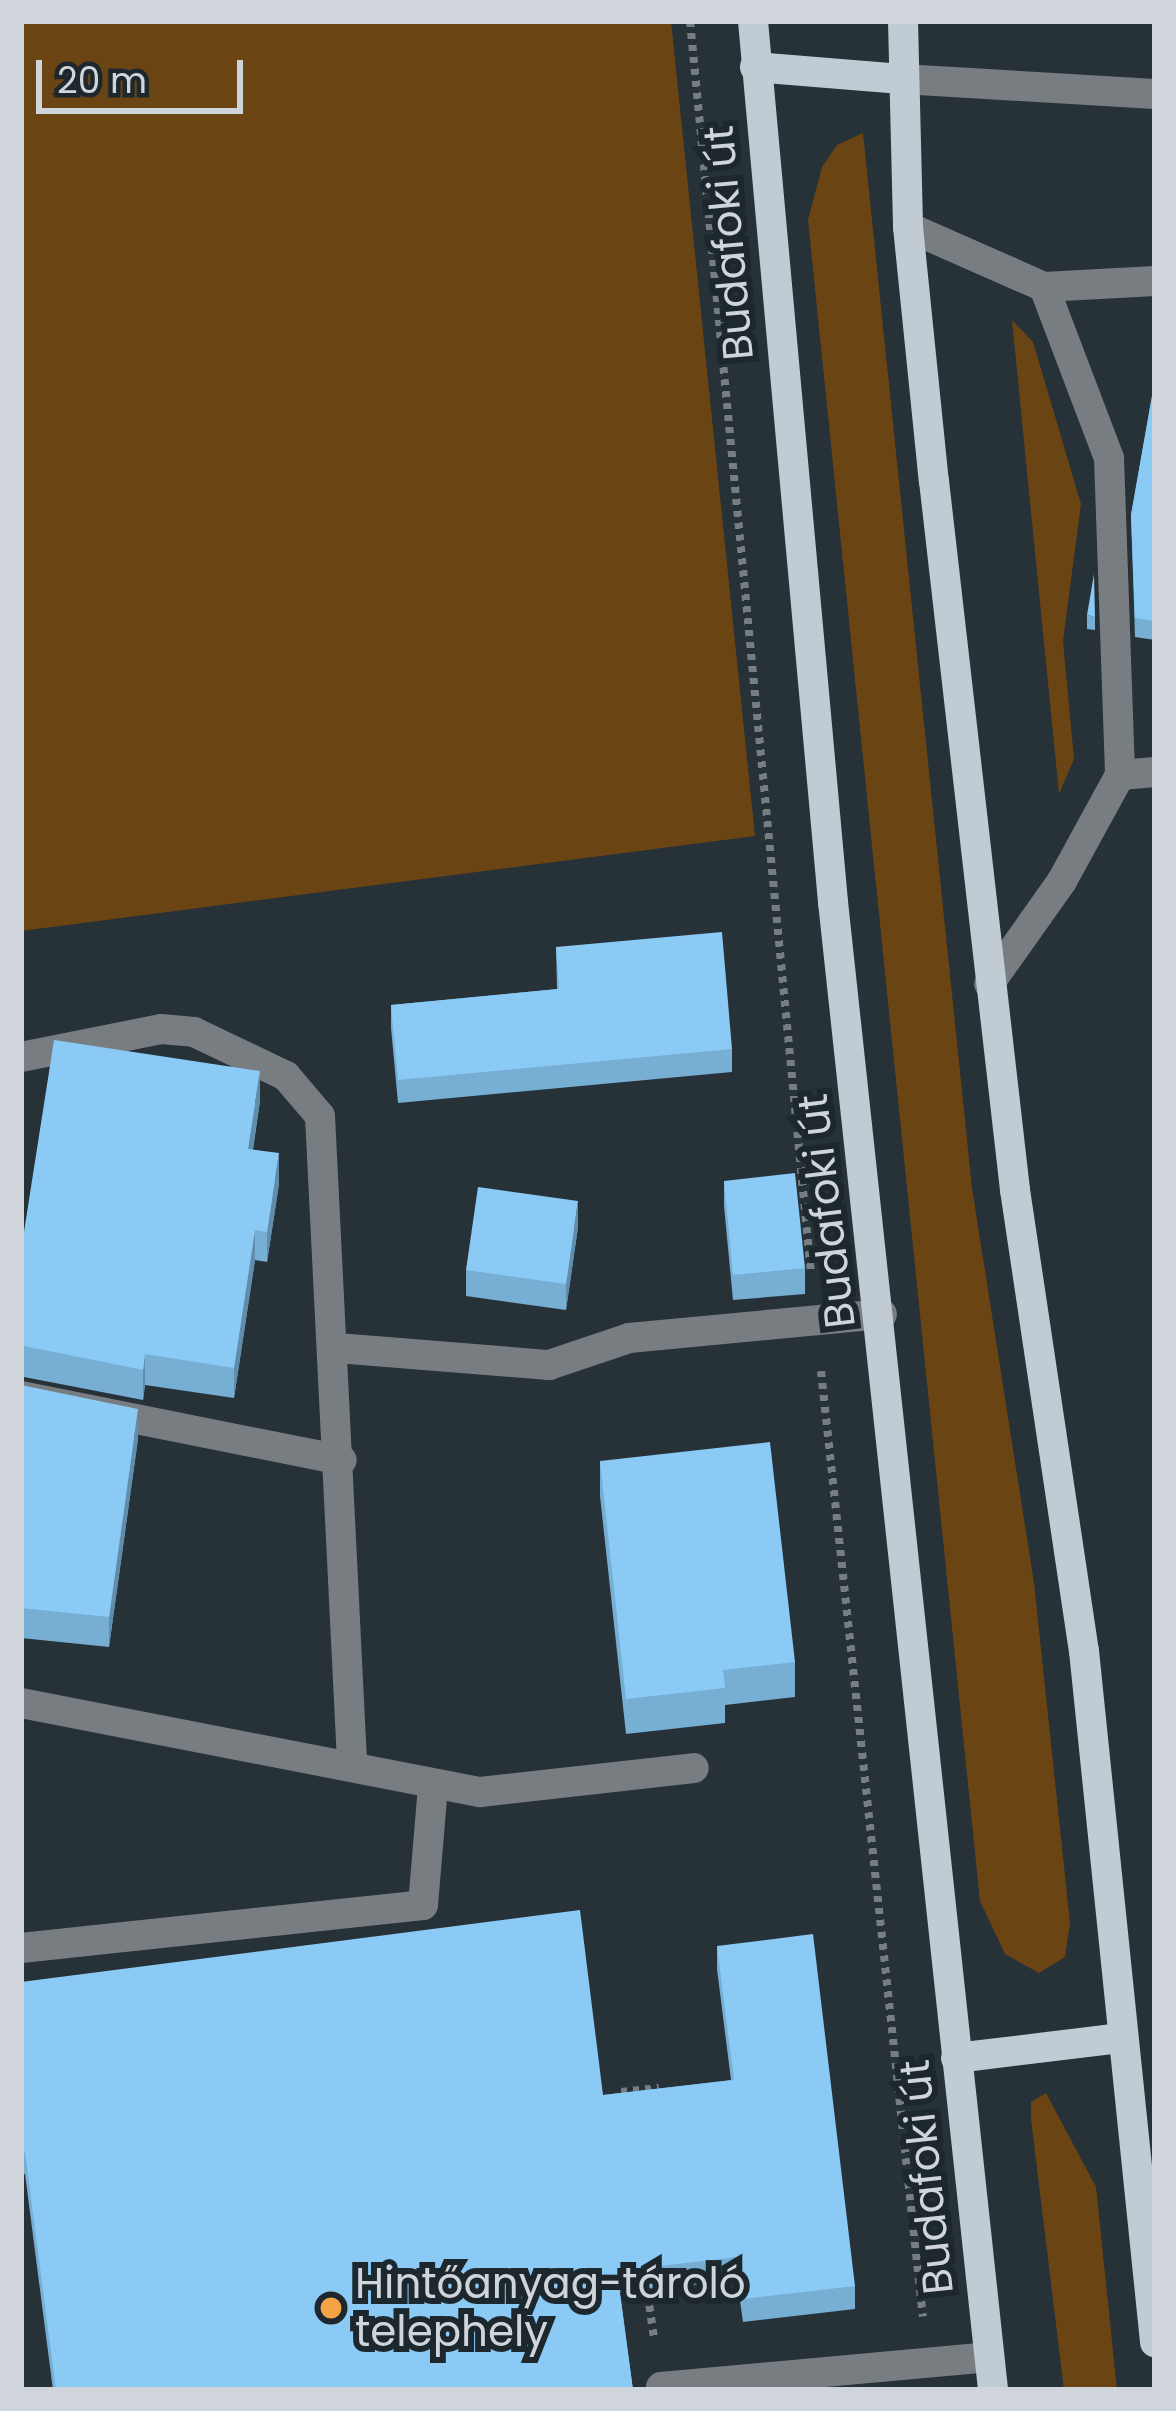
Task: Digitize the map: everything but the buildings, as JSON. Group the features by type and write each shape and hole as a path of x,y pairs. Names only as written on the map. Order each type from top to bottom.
{"main road":[{"name":"Budafoki út","path":"753,21 833,902 882,1313 993,2390"},
{"path":"903,21 908,227 989,984 1060,1458 1155,2342"},
{"path":"755,67 902,80"},
{"path":"956,2058 1122,2038"}],"street":[{"path":"902,80 1155,94"},
{"path":"908,227 1044,286 1155,281"},
{"path":"989,984 1062,881 1120,775 1108,458 1044,286"},
{"path":"1120,775 1155,772"},
{"path":"21,1058 161,1029 225,1041 286,1076 320,1116 337,1348 352,1762"},
{"path":"337,1348 549,1365 629,1338 882,1313"},
{"path":"21,1396 342,1460"},
{"path":"21,1703 352,1762 433,1787 480,1792 694,1768"},
{"path":"21,1948 423,1905 433,1787"},
{"path":"661,2387 988,2356"}],"path":[{"path":"690,21 816,1322 928,2364"},
{"path":"624,2115 621,2092 659,2088"},
{"path":"645,2274 661,2387"}],"shaded area":[{"path":"21,21 671,21 755,836 21,931"},
{"path":"863,133 972,1188 1034,1583 1070,1923 1065,1957 1039,1973 1005,1954 980,1901 808,220 822,167 837,145"},
{"path":"1012,320 1033,342 1081,504 1063,641 1074,759 1059,794"},
{"path":"1046,2093 1096,2187 1117,2390 1064,2390 1031,2119 1031,2102"}],"place":[{"name":"Hintőanyag-tároló telephely","path":"331,2308"}]}
